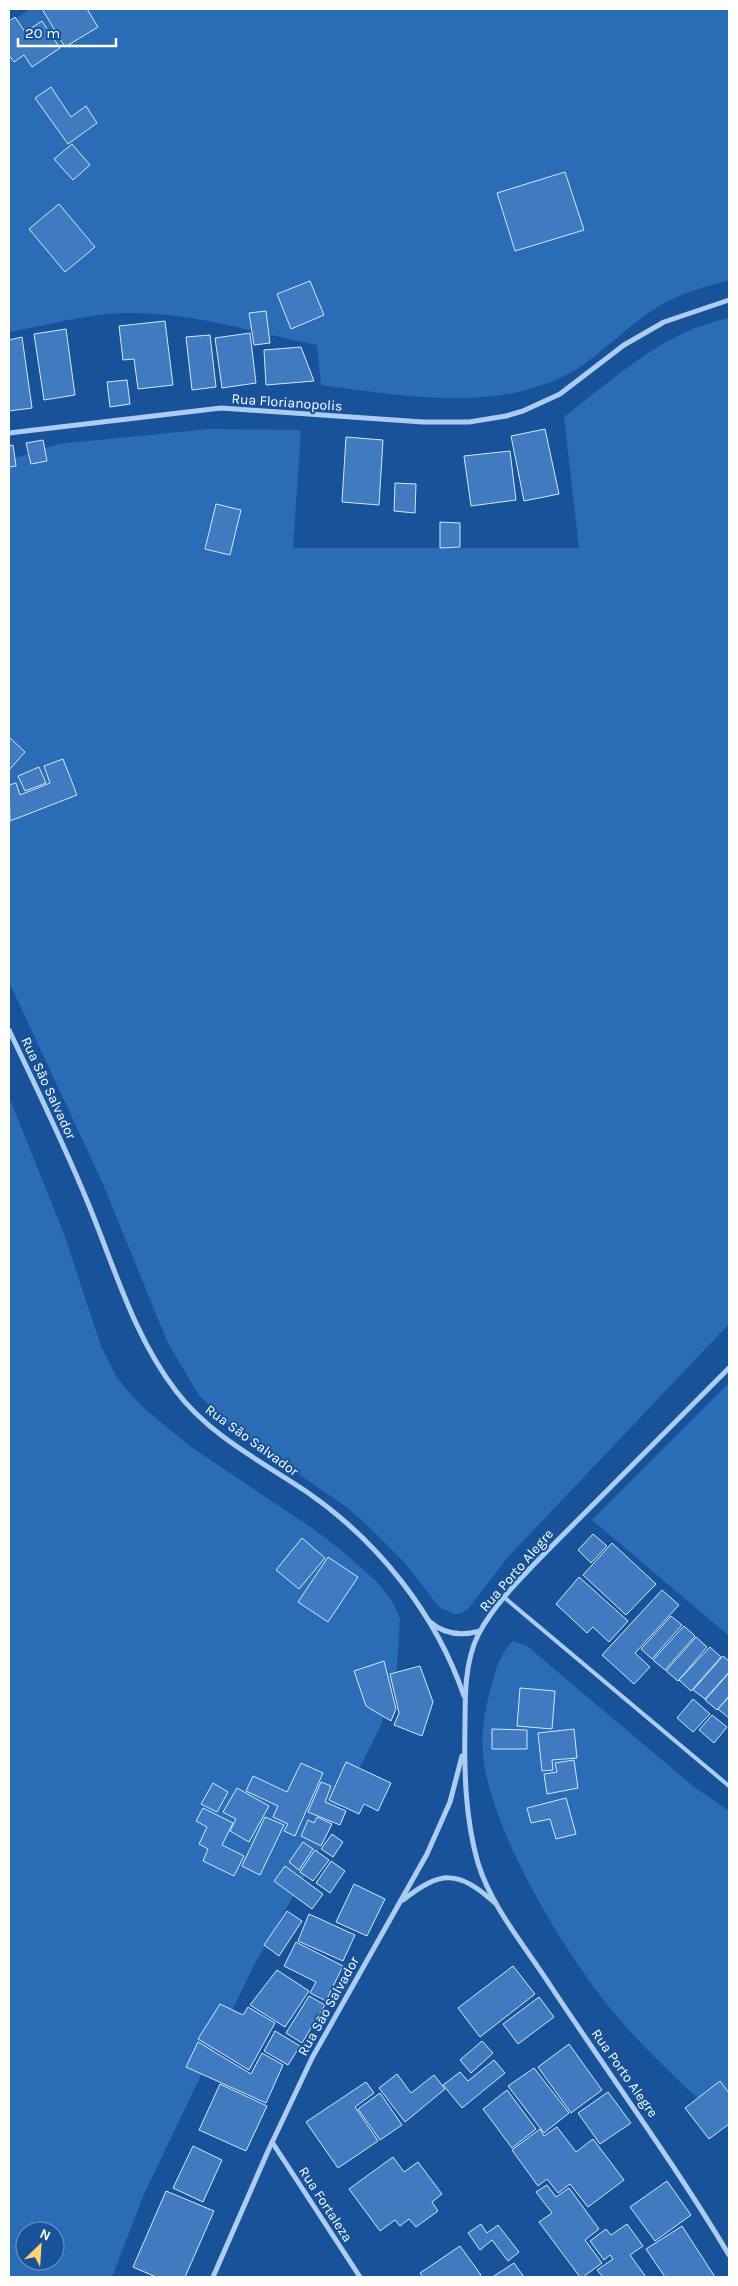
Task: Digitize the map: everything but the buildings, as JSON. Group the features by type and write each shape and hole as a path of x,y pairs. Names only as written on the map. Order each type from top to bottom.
{"street":[{"name":"Rua Florianopolis","path":"9,433 221,408 423,422 469,422 524,411 560,394 644,332 664,322 729,300"},
{"name":"Rua São Salvador","path":"9,1030 60,1135 131,1310 159,1367 175,1390 207,1425 330,1509 363,1538 400,1580 426,1619 448,1658 465,1700"},
{"name":"Rua Porto Alegre","path":"729,1368 586,1510 505,1598 480,1631 471,1653 465,1700 464,1748 466,1806 472,1837 479,1865 500,1906 575,2022 680,2174 729,2255"},
{"path":"426,1619 436,1627 454,1634 480,1631"},
{"name":"Rua São Salvador","path":"213,2277 272,2142 312,2058 400,1902 441,1824 450,1802 464,1748"},
{"name":"Rua Porto Alegre","path":"400,1902 429,1882 451,1878 473,1885 500,1906"},
{"name":"Rua Fortaleza","path":"272,2142 360,2277"}],"lane":[{"path":"505,1598 729,1786"}],"shaded area":[{"path":"31,9 729,9 729,280 667,301 635,323 586,363 560,378 532,388 502,395 472,398 411,396 321,385 317,345 209,321 181,317 126,313 99,315 9,332 9,22"},
{"path":"729,318 729,1324 508,1557 468,1609 460,1614 455,1614 440,1608 404,1562 345,1506 230,1427 198,1394 167,1341 103,1184 9,982 9,460 58,444 209,429 301,430 293,548 579,548 564,417 621,372 662,345 683,333 705,324"},
{"path":"9,1097 64,1234 101,1346 116,1376 145,1409 191,1447 315,1530 342,1551 375,1580 391,1599 400,1618 397,1667 391,1698 380,1727 316,1856 253,1967 145,2192 112,2277 9,2277"},
{"path":"729,1383 729,1636 592,1520"},
{"path":"513,1641 527,1646 693,1786 729,1811 729,2128 631,2033 602,1998 567,1949 550,1921 504,1831 486,1774 483,1754 483,1724 500,1659"}]}
